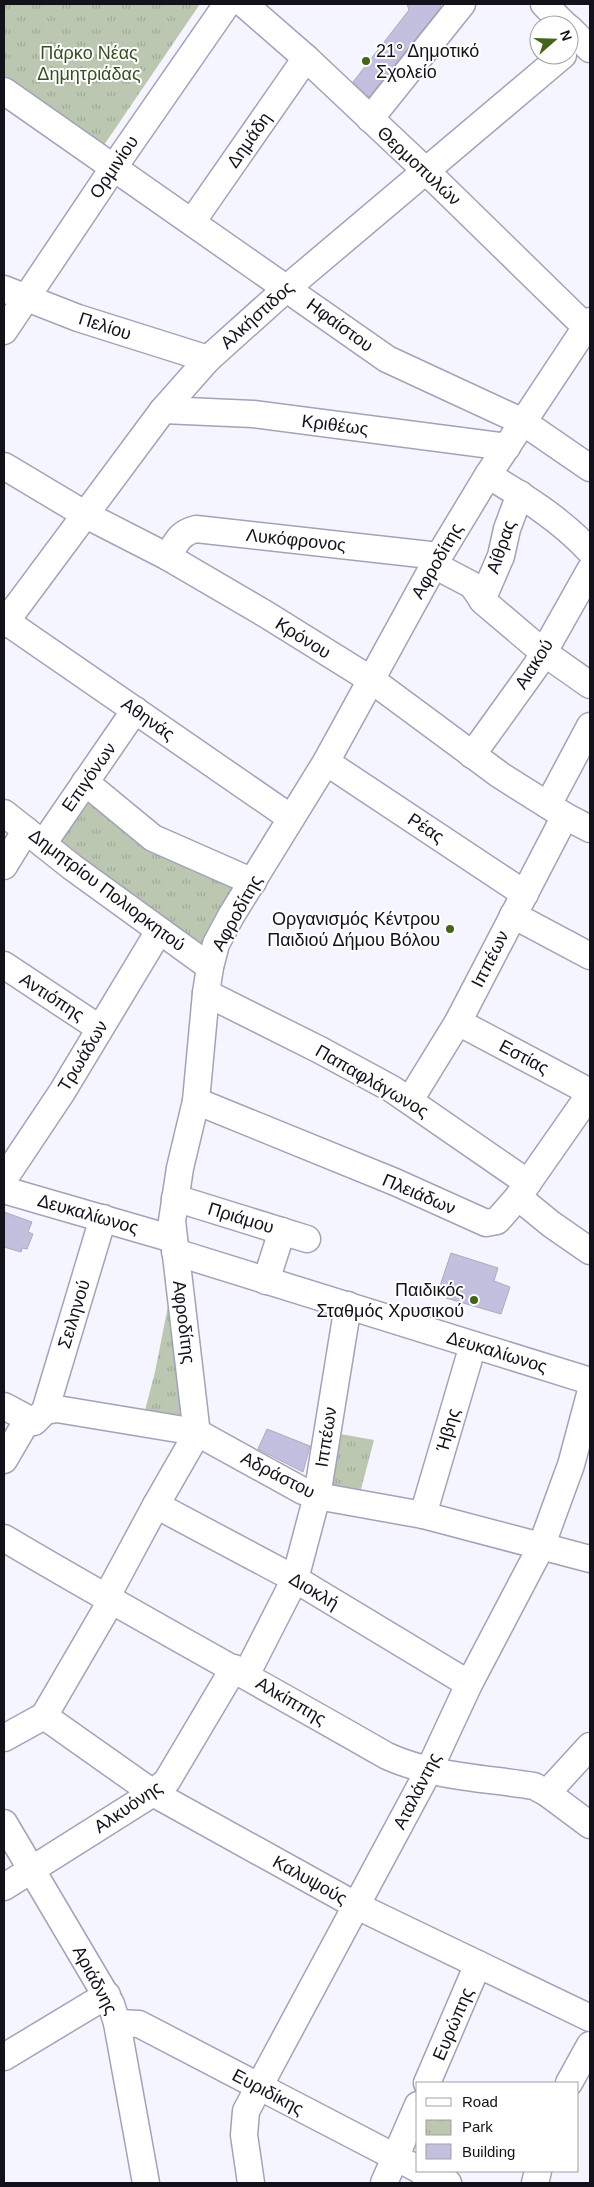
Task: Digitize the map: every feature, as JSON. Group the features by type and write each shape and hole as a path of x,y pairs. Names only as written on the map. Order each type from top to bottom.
{"street":[{"name":"Ορμινίου","path":"4,331 15,294 114,168 227,4"},
{"name":"Θερμοπυλών","path":"244,4 306,58 589,326"},
{"path":"370,119 462,4"},
{"path":"544,4 553,15"},
{"name":"Δημάδη","path":"192,222 306,58"},
{"name":"Αλκήστιδος","path":"4,621 86,515 163,410 208,359 287,288 426,171 547,65"},
{"name":"Ηφαίστου","path":"5,95 114,168 387,359 523,422 590,468"},
{"name":"Πελίου","path":"15,294 78,318 208,359"},
{"name":"Αφροδίτης","path":"196,1432 174,1246 174,1198 196,1101 206,993 216,944 326,762 372,681 436,560 488,475 589,326"},
{"name":"Κριθέως","path":"163,410 253,414 507,447"},
{"name":"Κρόνου","path":"4,466 86,515 168,558 267,615 372,681 472,755 556,811 590,829"},
{"path":"488,475 520,494 562,524 590,551"},
{"name":"Αίθρας","path":"482,600 501,556 507,529 520,494"},
{"name":"Λυκόφρoνος","path":"168,558 180,536 186,531 196,529 436,560 472,585 482,600 544,652 590,686"},
{"name":"Αιακού","path":"472,755 544,652 590,570"},
{"name":"Αθηνάς","path":"4,621 292,818"},
{"name":"Επιγόνων","path":"4,866 85,782 135,710"},
{"name":"Ιππέων","path":"410,1100 458,1022 519,904 590,726"},
{"name":"Ρέας","path":"326,762 590,956"},
{"path":"85,782 153,838 253,882"},
{"name":"Δημητρίου Πολιορκητού","path":"4,813 210,967"},
{"name":"Τρωάδων","path":"4,1179 62,1092 99,1028 160,931"},
{"name":"Αντιόπης","path":"4,966 99,1028"},
{"name":"Παπαφλάγωνος","path":"206,993 320,1050 410,1100 523,1190 551,1224 590,1251"},
{"name":"Εστίας","path":"458,1022 590,1093"},
{"name":"Πλειάδων","path":"196,1101 395,1182 486,1223 496,1221 523,1190 590,1093"},
{"name":"Δευκαλίωνος","path":"4,1190 103,1218 266,1281 590,1381"},
{"name":"Πριάμου","path":"174,1198 307,1239"},
{"name":"Σειληνού","path":"4,1460 37,1415 103,1218"},
{"path":"266,1281 282,1231"},
{"name":"Ιππέων","path":"240,1672 295,1579 317,1496 348,1305"},
{"name":"Ήβης","path":"423,1514 474,1345"},
{"name":"Αταλάντης","path":"251,2183 244,2124 246,2112 258,2086 429,1770 469,1684 541,1548 571,1465 590,1394"},
{"name":"Αδράστου","path":"4,1406 37,1415 57,1409 196,1432 303,1491 317,1496 423,1514 541,1548 590,1559"},
{"path":"4,1738 44,1716 196,1432"},
{"name":"Διοκλή","path":"156,1505 295,1579 469,1684"},
{"name":"Αλκίππης","path":"4,1538 108,1599 388,1756 408,1765 429,1770 534,1786 547,1793 590,1825"},
{"name":"Αλκυόνης","path":"4,1887 153,1793 173,1773 240,1672"},
{"name":"Καλυψούς","path":"44,1716 153,1793 357,1906 590,2018"},
{"path":"547,1793 590,1746"},
{"name":"Αριάδνης","path":"4,1823 107,1995 117,2023 146,2183"},
{"name":"Ευρώπης","path":"427,2082 478,1964"},
{"path":"4,2057 107,1995"},
{"name":"Ευριδίκης","path":"117,2023 139,2024 411,2166"},
{"path":"570,2082 590,2044"},
{"path":"384,2183 411,2166 416,2122"},
{"name":"Ευριδίκης","path":"424,2172 448,2183"}],"green space":[{"name":"Πάρκο Νέας Δημητριάδας","path":"4,4 200,4 104,145 4,76"},
{"path":"86,796 235,886 223,903 199,950 53,844"},
{"path":"168,1306 173,1307 183,1424 144,1414 155,1372"},
{"path":"335,1433 374,1440 360,1493 324,1488"}],"building":[{"path":"407,4 440,4 441,7 369,97 353,82 409,10"},
{"path":"4,1212 32,1222 28,1232 33,1234 27,1249 22,1248 21,1252 4,1247"},
{"path":"451,1253 498,1268 494,1281 510,1287 501,1314 446,1298 448,1292 439,1289"},
{"path":"267,1429 310,1446 303,1472 258,1449"}],"place":[{"name":"21° Δημοτικό Σχολείο","path":"366,61"},
{"name":"Οργανισμός Κέντρου Παιδιού Δήμου Βόλου","path":"450,929"},
{"name":"Παιδικός Σταθμός Χρυσικού","path":"474,1300"}]}
